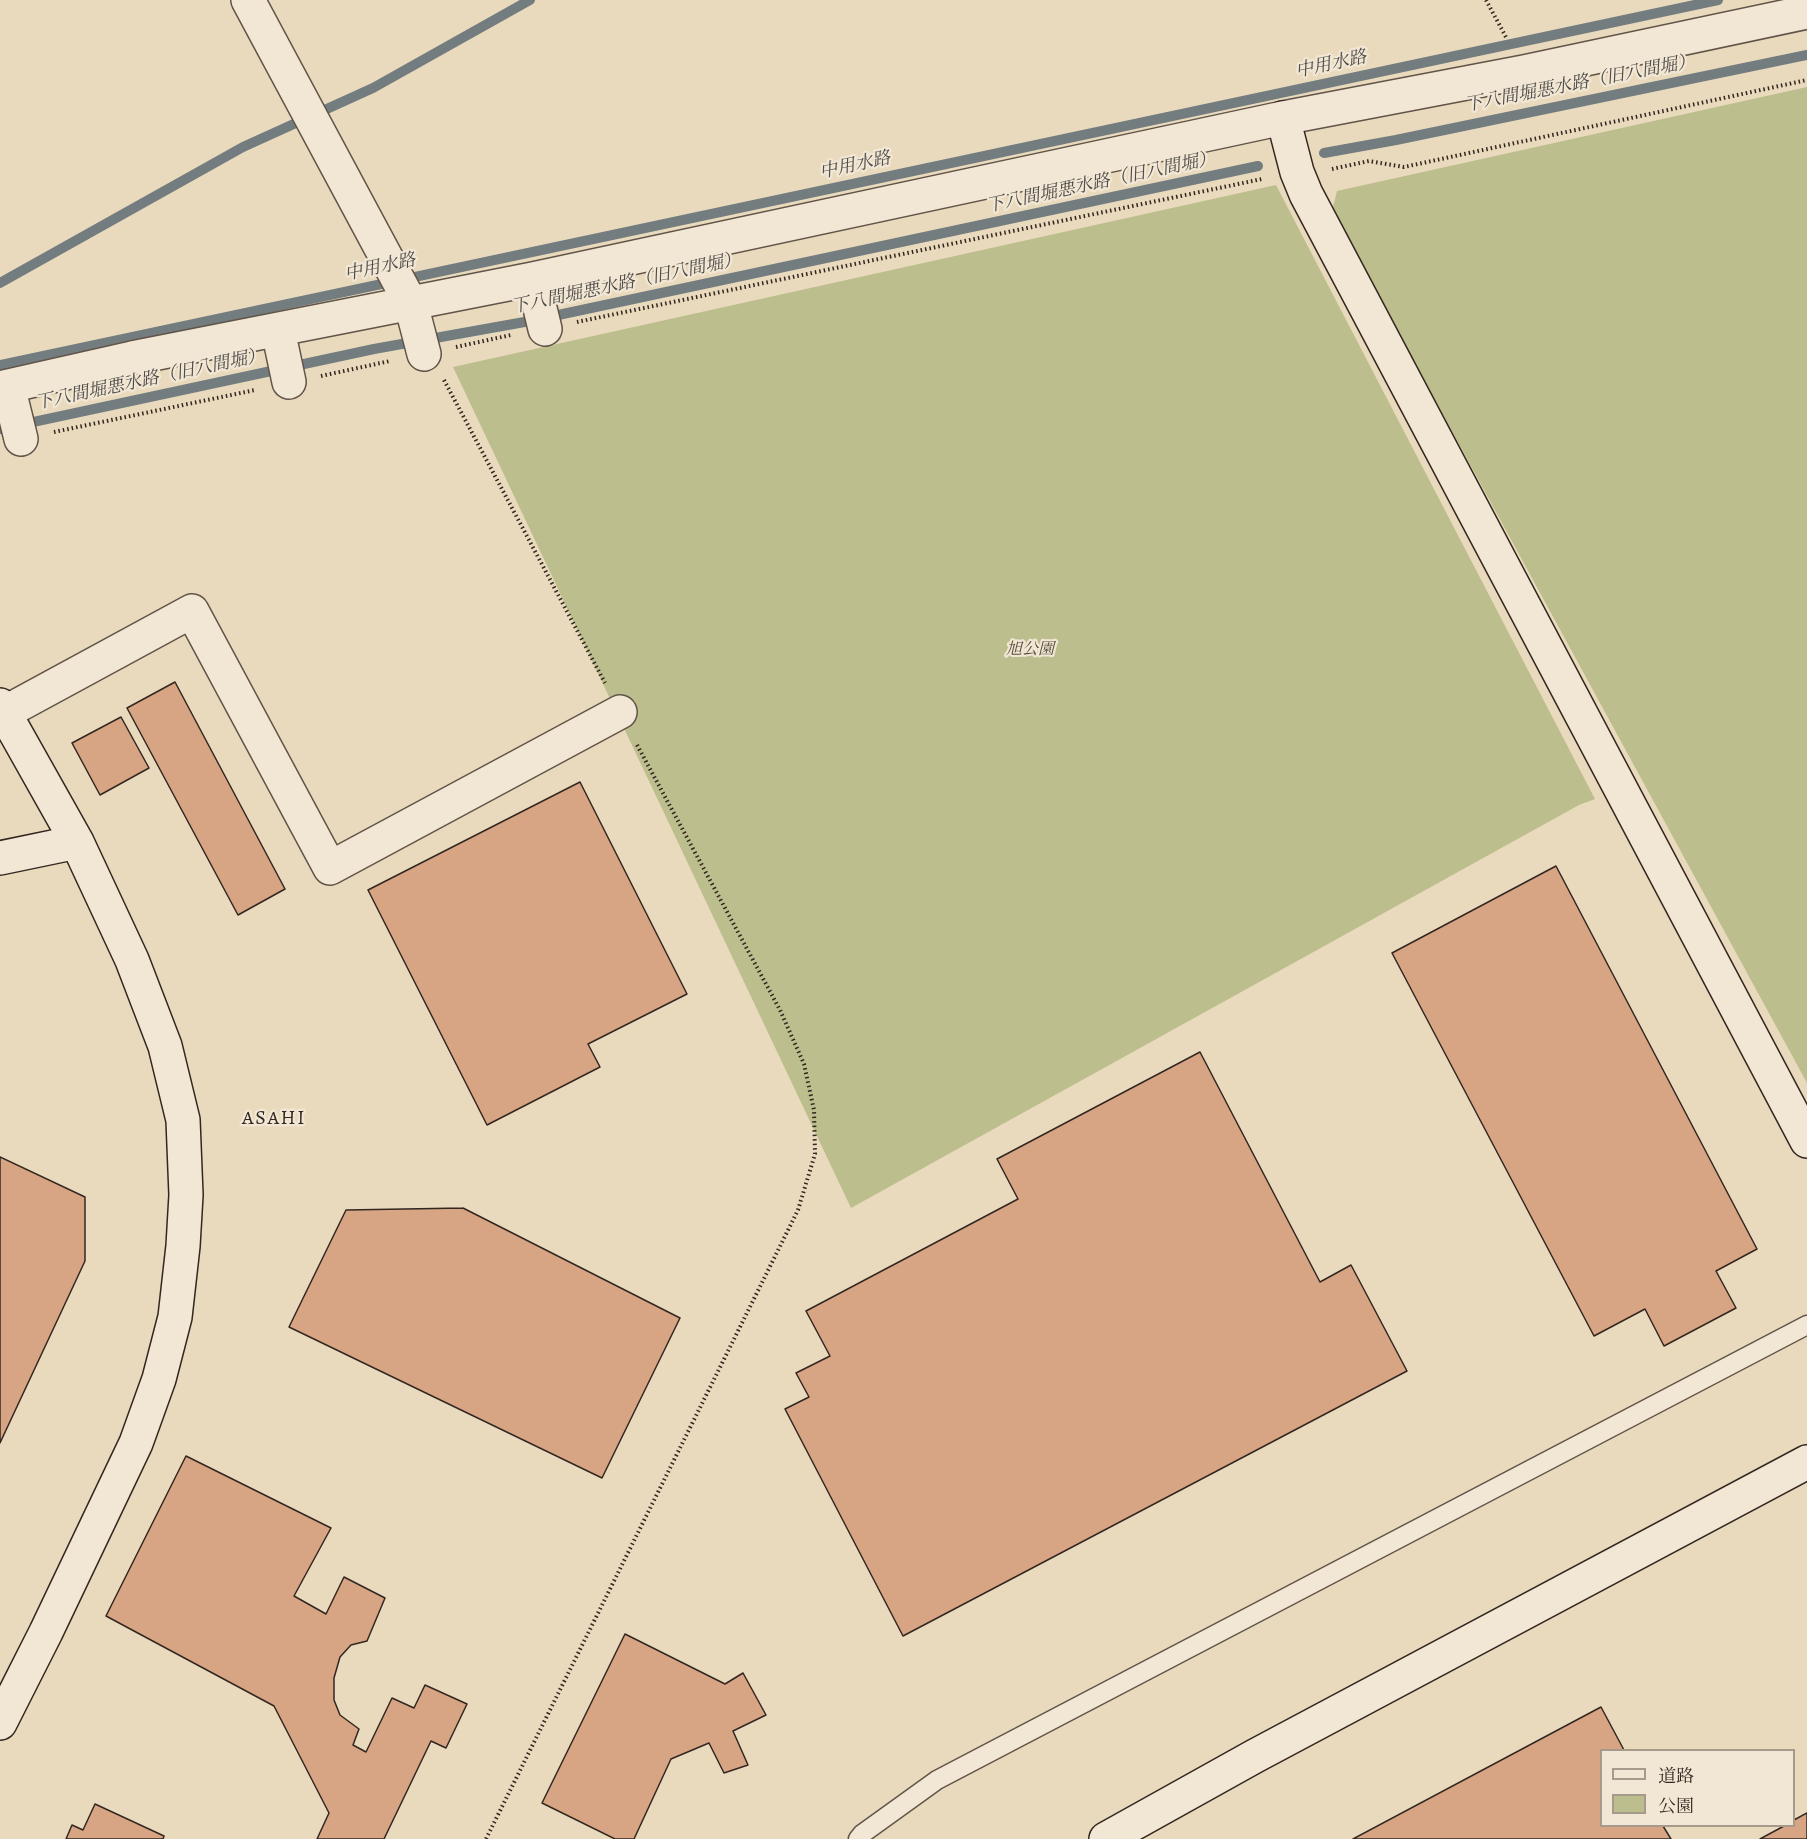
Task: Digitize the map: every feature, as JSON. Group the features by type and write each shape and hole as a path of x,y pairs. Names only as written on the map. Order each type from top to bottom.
{"street":[{"path":"248,0 411,304 426,353"},
{"path":"21,439 4,387 132,358 533,279 1283,118 1524,72 1807,12"},
{"path":"1283,118 1297,172 1306,194 1807,1142"},
{"path":"533,279 545,329"},
{"path":"278,330 289,382"},
{"path":"0,1723 136,1443 159,1379 175,1317 186,1195 183,1120 165,1046 132,960 77,842 2,709 192,611 330,868 620,712"},
{"path":"0,858 77,842"},
{"path":"1106,1839 1255,1756 1807,1462"}],"lane":[{"path":"858,1839 937,1780 1807,1325"}],"path":[{"path":"1485,0 1524,72"},
{"path":"21,439 1297,172 1324,171 1369,161 1404,166 1807,81"},
{"path":"426,353 780,1010 804,1064 814,1110 815,1154 798,1210 486,1839"}],"green space":[{"path":"1807,87 1807,1083 1332,211 1337,191"},
{"name":"旭公園","path":"1276,185 1595,799 1579,805 851,1208 453,367"}],"building":[{"path":"175,682 285,889 238,915 127,708"},
{"path":"121,717 149,768 100,795 72,743"},
{"path":"580,782 687,994 588,1044 600,1067 487,1125 368,890"},
{"path":"1556,866 1757,1249 1716,1271 1736,1308 1664,1346 1645,1309 1594,1336 1392,953"},
{"path":"1200,1052 1320,1282 1351,1265 1407,1371 903,1636 785,1409 809,1397 796,1373 830,1356 806,1311 1018,1199 997,1159"},
{"path":"0,1157 85,1197 85,1261 0,1443"},
{"path":"463,1208 680,1318 602,1478 289,1327 346,1210"},
{"path":"186,1456 331,1528 294,1596 326,1614 344,1577 385,1598 367,1641 351,1645 340,1657 334,1678 334,1700 340,1715 359,1729 353,1745 366,1752 392,1698 414,1708 425,1685 467,1704 446,1748 431,1741 384,1839 317,1839 329,1813 274,1706 106,1616"},
{"path":"625,1634 725,1684 743,1673 766,1715 733,1731 748,1765 724,1773 709,1743 671,1759 634,1839 615,1839 542,1803"},
{"path":"1601,1707 1623,1749 1600,1749 1600,1827 1664,1827 1671,1839 1353,1839"},
{"path":"95,1804 164,1836 163,1839 66,1839 72,1825 83,1830"},
{"path":"1807,1813 1807,1839 1760,1839 1782,1827 1795,1827 1795,1819"}],"waterway":[{"path":"0,283 243,147 373,88 530,0"},
{"name":"中用水路","path":"0,365 1718,0"},
{"name":"下八間堀悪水路（旧八間堀）","path":"1324,153 1807,55"},
{"name":"下八間堀悪水路（旧八間堀）","path":"0,429 374,349 530,321 1258,166"}],"district":[{"name":"ASAHI","path":"274,1119"}]}
